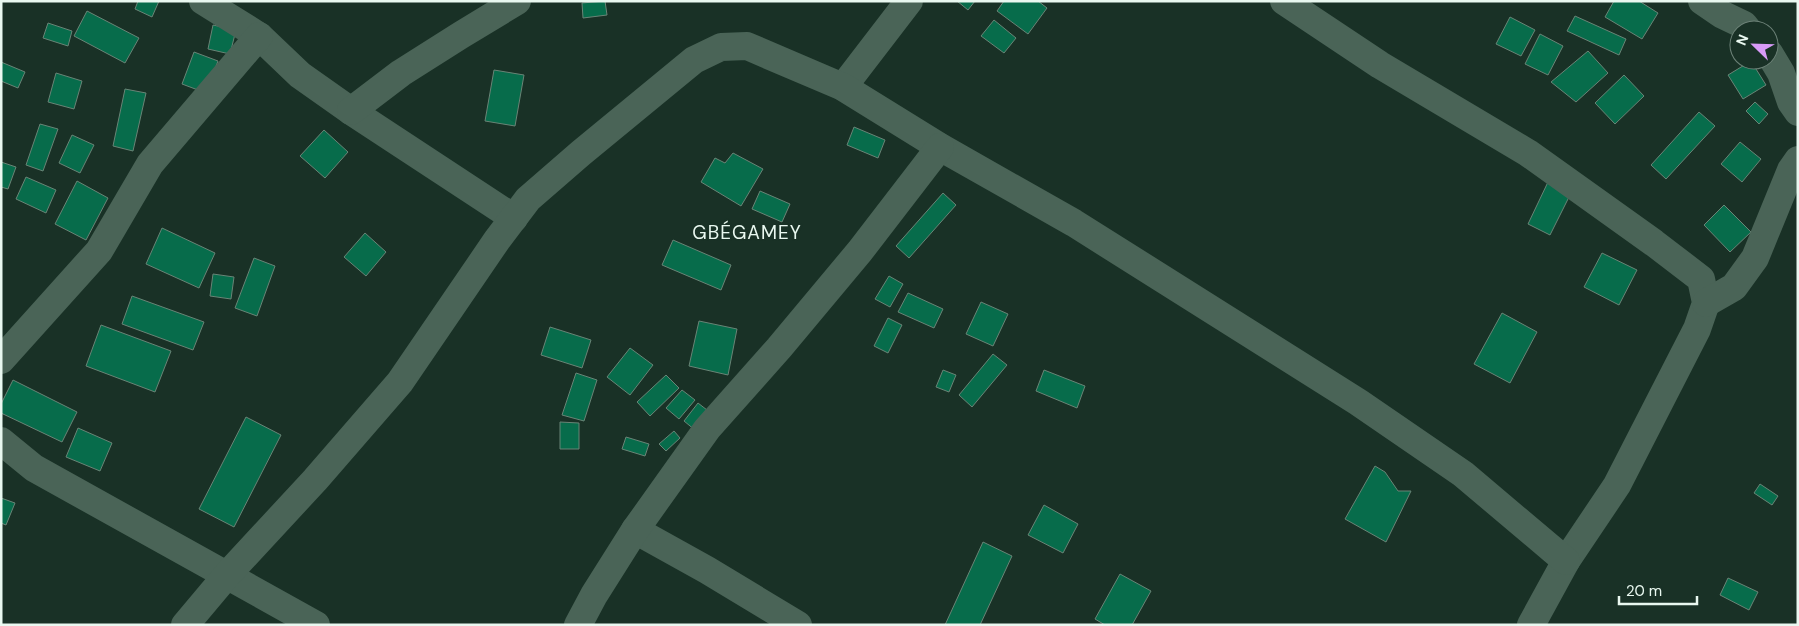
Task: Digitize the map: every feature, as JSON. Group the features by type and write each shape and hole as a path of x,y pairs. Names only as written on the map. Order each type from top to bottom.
{"street":[{"path":"203,1 259,36 300,75 350,111 514,218"},
{"path":"350,111 401,74 517,1"},
{"path":"843,87 909,1"},
{"path":"1284,1 1380,65 1528,153 1654,242 1701,279 1706,303 1696,329 1617,485 1566,561 1531,625"},
{"path":"1702,1 1732,20"},
{"path":"1,360 99,251 150,164 259,36"},
{"path":"185,625 227,575 316,480 400,382 528,199 694,60 721,47 747,46 843,87 940,147 1074,223 1358,402 1463,474 1566,561"},
{"path":"1779,70 1791,102 1798,112"},
{"path":"578,625 594,595 635,530 707,429 779,348 860,251 940,147"},
{"path":"1706,303 1734,286 1755,258 1791,170 1798,160"},
{"path":"1,441 34,468 316,625"},
{"path":"635,530 707,570 798,625"}],"building":[{"path":"138,1 159,1 152,17 135,9"},
{"path":"605,1 607,15 583,18 582,3"},
{"path":"957,1 975,1 968,10"},
{"path":"1004,1 1038,1 1047,8 1028,34 997,11"},
{"path":"1614,1 1639,1 1658,13 1642,39 1605,17"},
{"path":"87,11 139,38 125,63 74,36"},
{"path":"1575,16 1626,39 1619,55 1567,31"},
{"path":"1510,17 1535,30 1521,56 1496,44"},
{"path":"994,20 1016,38 1004,53 981,36"},
{"path":"48,23 72,31 68,46 43,38"},
{"path":"213,25 236,30 230,54 208,49"},
{"path":"1540,34 1563,46 1548,75 1525,64"},
{"path":"1588,51 1608,73 1576,102 1551,82"},
{"path":"194,52 218,61 206,93 182,84"},
{"path":"1,62 25,72 18,88 1,81"},
{"path":"494,70 524,75 515,126 485,121"},
{"path":"1736,70 1757,70 1766,85 1743,99 1728,75"},
{"path":"56,73 82,81 74,109 48,102"},
{"path":"1624,75 1644,96 1615,124 1595,103"},
{"path":"125,89 146,93 133,151 113,146"},
{"path":"1755,102 1768,114 1759,124 1746,111"},
{"path":"1699,112 1715,126 1666,179 1651,165"},
{"path":"40,124 58,129 43,171 26,165"},
{"path":"854,127 885,140 878,158 847,145"},
{"path":"324,130 348,152 325,178 300,156"},
{"path":"72,135 94,145 80,173 59,163"},
{"path":"1740,142 1761,159 1742,182 1721,164"},
{"path":"733,153 763,169 741,206 701,182 715,158 725,163"},
{"path":"1,162 16,167 8,189 1,187"},
{"path":"26,177 56,190 46,213 16,199"},
{"path":"77,181 108,198 86,240 55,224"},
{"path":"1548,182 1571,193 1550,235 1528,224"},
{"path":"760,191 790,204 782,222 752,209"},
{"path":"943,193 956,205 909,258 896,246"},
{"path":"1724,205 1751,232 1730,252 1704,225"},
{"path":"162,228 215,253 199,288 146,264"},
{"path":"365,233 386,252 366,276 344,257"},
{"path":"673,240 731,265 721,290 662,265"},
{"path":"1602,253 1637,270 1619,305 1584,287"},
{"path":"254,258 275,266 257,316 235,308"},
{"path":"213,274 234,277 231,299 210,296"},
{"path":"889,276 903,284 890,307 875,299"},
{"path":"908,293 943,309 934,328 898,312"},
{"path":"132,296 204,322 193,350 122,324"},
{"path":"981,302 1008,314 993,346 966,334"},
{"path":"1502,313 1537,332 1510,383 1474,364"},
{"path":"888,318 902,325 888,353 874,346"},
{"path":"699,321 737,329 728,375 689,366"},
{"path":"101,325 171,351 155,392 86,366"},
{"path":"550,327 591,340 582,368 541,355"},
{"path":"630,348 653,365 630,395 607,377"},
{"path":"993,354 1007,365 972,407 959,395"},
{"path":"943,370 956,375 949,392 936,387"},
{"path":"1044,370 1085,386 1077,408 1036,391"},
{"path":"576,373 597,380 584,421 562,415"},
{"path":"666,375 679,388 650,416 637,402"},
{"path":"13,380 77,412 62,442 1,413 1,404"},
{"path":"682,390 695,400 679,419 666,408"},
{"path":"698,403 716,417 701,435 684,421"},
{"path":"246,417 281,435 234,527 199,509"},
{"path":"560,422 579,423 579,449 560,449"},
{"path":"78,428 112,443 100,471 66,457"},
{"path":"674,431 680,438 666,451 659,444"},
{"path":"626,437 649,444 645,456 622,449"},
{"path":"1375,466 1385,472 1398,491 1411,491 1386,542 1345,519"},
{"path":"1760,484 1778,496 1772,505 1754,493"},
{"path":"1,498 15,503 6,525 1,523"},
{"path":"1044,505 1078,524 1063,553 1028,535"},
{"path":"983,542 1012,556 980,625 945,625"},
{"path":"1120,574 1151,591 1132,625 1105,625 1095,619"},
{"path":"1728,578 1758,592 1749,610 1720,595"}],"district":[{"name":"GBÉGAMEY","path":"747,232"}]}
